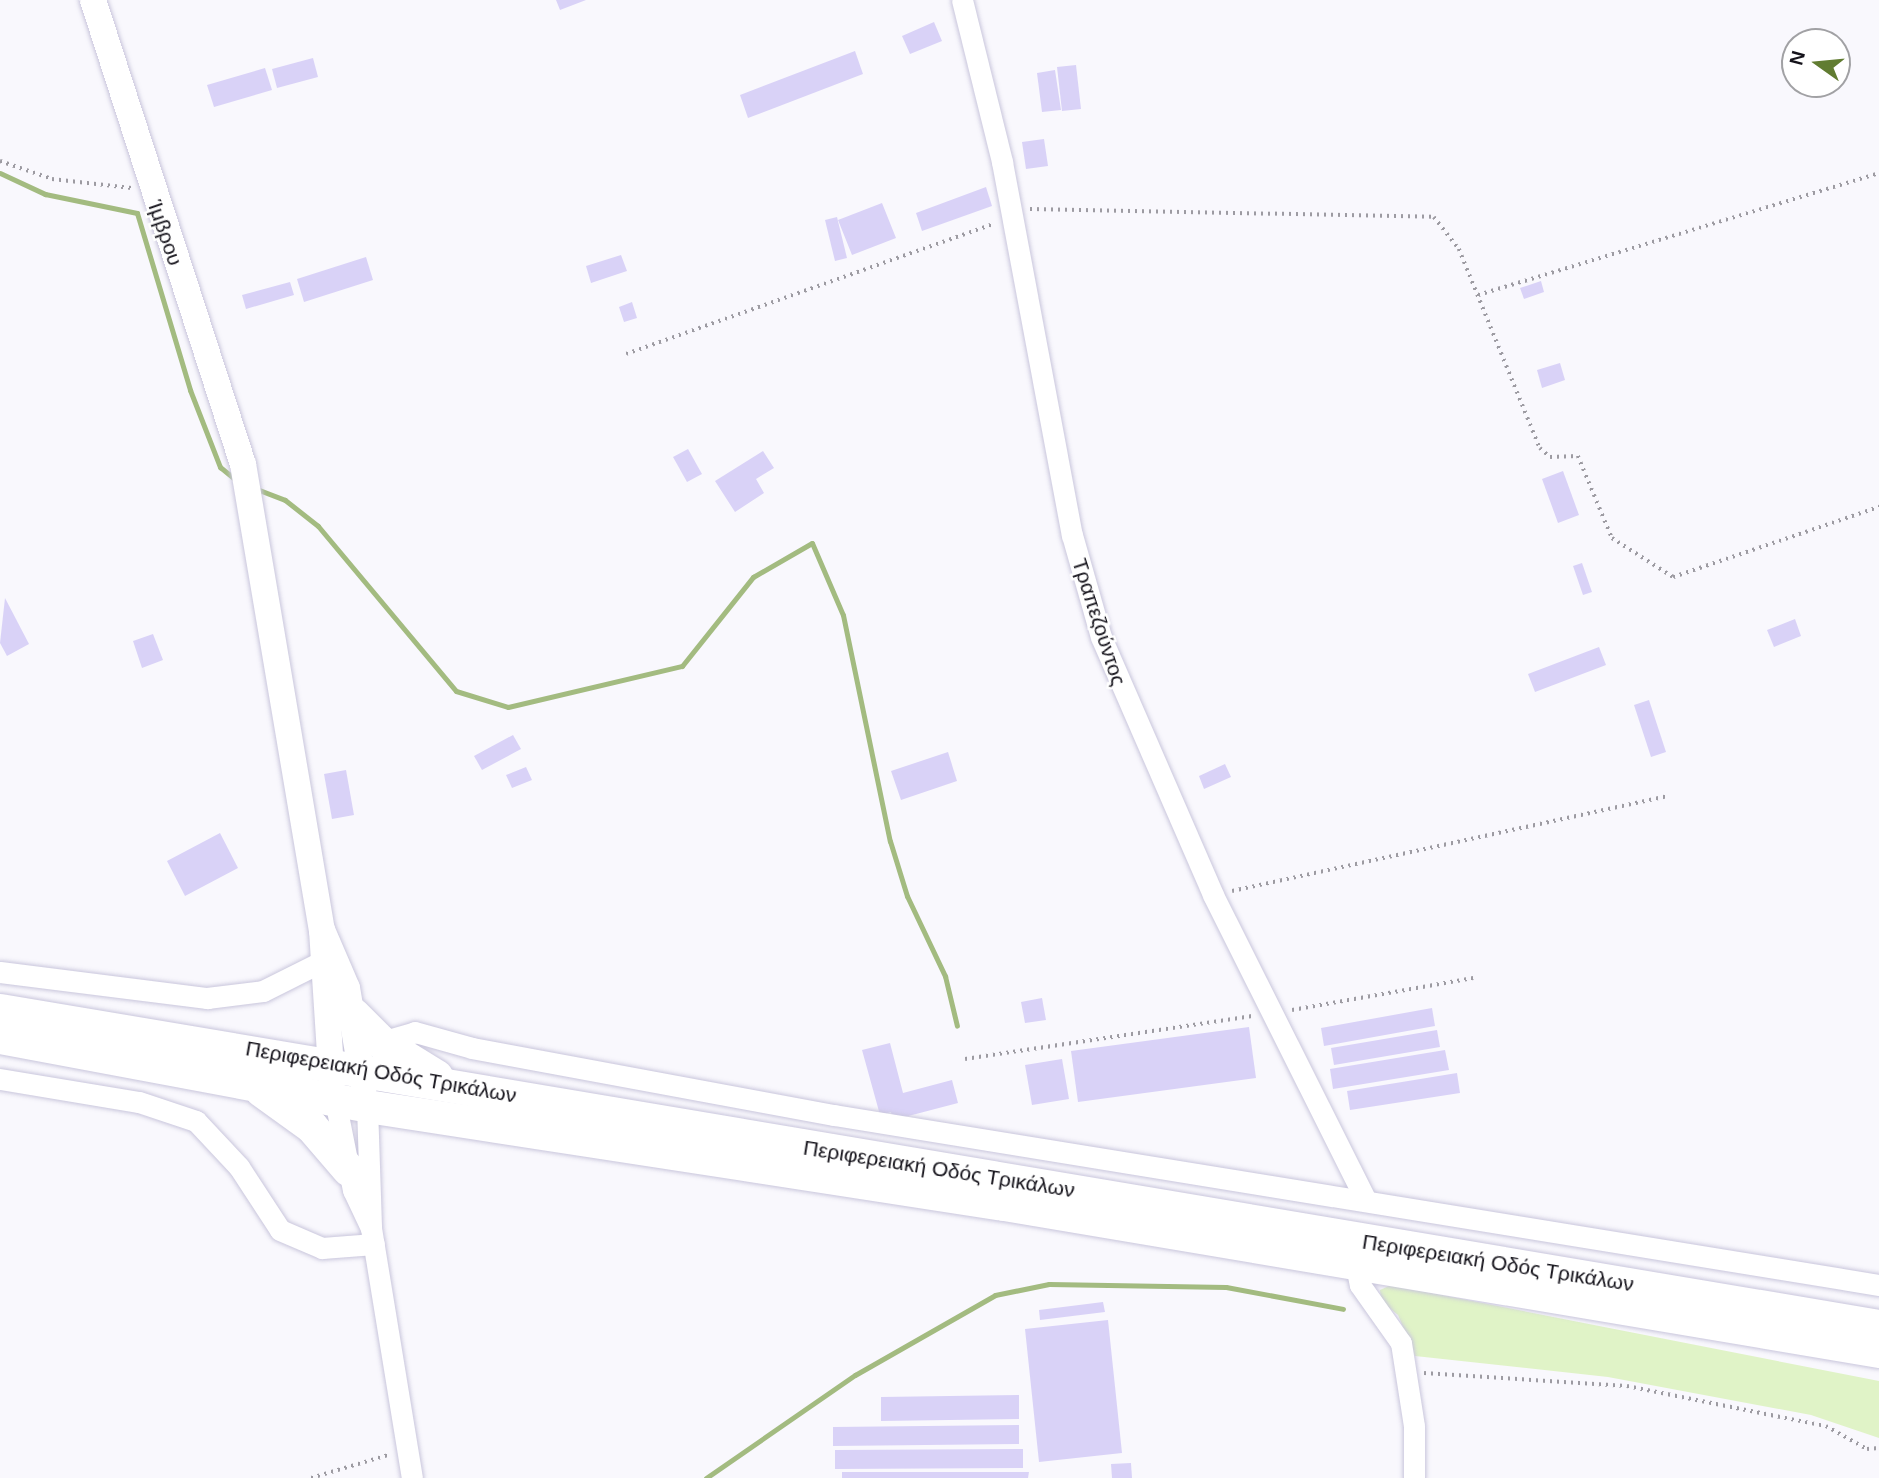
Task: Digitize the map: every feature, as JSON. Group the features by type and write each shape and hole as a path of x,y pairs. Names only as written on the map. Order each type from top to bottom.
{"main road":[{"name":"Περιφερειακή Οδός Τρικάλων","path":"0,1010 329,1062 1879,1326"},
{"path":"353,1014 381,1042 453,1085"},
{"name":"Περιφερειακή Οδός Τρικάλων","path":"0,1037 251,1081 351,1103 1879,1351"},
{"path":"251,1081 317,1132 348,1170"}],"street":[{"name":"Ίμβρου","path":"93,0 150,190 243,464 322,930"},
{"name":"Τραπεζούντος","path":"962,0 1013,216 1089,601 1213,895 1270,1014 1366,1200"},
{"path":"322,930 321,962 329,1062 351,1103 412,1478"},
{"path":"322,930 338,956 353,1014 361,1069 351,1103 348,1170 373,1236"},
{"path":"0,972 207,998 263,991 321,962"},
{"path":"381,1042 415,1032 472,1048 731,1097 1879,1285"},
{"path":"0,1079 139,1102 197,1121 239,1167 281,1230 322,1248 373,1236"},
{"path":"1356,1265 1365,1293 1401,1343 1408,1371 1413,1478"}],"path":[{"path":"0,161 52,179 150,190"},
{"path":"1478,295 1879,173"},
{"path":"626,354 1013,216 1053,208 1428,215 1453,236 1540,449 1550,457 1578,456 1612,538 1673,577 1879,507"},
{"path":"1213,895 1668,796"},
{"path":"965,1059 1270,1014 1473,978"},
{"path":"1408,1371 1627,1387 1826,1426 1867,1449 1879,1448"},
{"path":"311,1478 407,1449"}],"green space":[{"path":"1391,1285 1879,1381 1879,1438 1811,1415 1608,1377 1415,1356 1398,1315 1381,1301 1380,1290"}],"building":[{"path":"556,0 586,0 560,10"},
{"path":"934,22 942,41 910,54 902,36"},
{"path":"855,51 863,74 748,118 740,95"},
{"path":"313,58 318,77 277,88 272,69"},
{"path":"1076,65 1081,109 1062,111 1057,67"},
{"path":"265,68 272,90 214,107 207,85"},
{"path":"1055,70 1061,110 1042,112 1037,73"},
{"path":"1044,139 1048,166 1026,169 1022,142"},
{"path":"986,187 992,206 922,231 916,213"},
{"path":"882,203 896,238 852,255 838,220"},
{"path":"837,217 847,258 835,261 825,220"},
{"path":"621,255 627,271 591,283 586,266"},
{"path":"366,257 373,280 304,302 297,279"},
{"path":"1541,281 1544,292 1524,299 1520,288"},
{"path":"290,282 294,295 246,309 242,295"},
{"path":"632,302 637,318 624,322 619,307"},
{"path":"1560,363 1565,380 1542,388 1537,370"},
{"path":"688,449 702,474 687,482 673,457"},
{"path":"763,451 774,468 756,479 764,493 735,512 715,481"},
{"path":"1563,471 1579,515 1558,523 1542,479"},
{"path":"1582,563 1592,592 1583,595 1573,566"},
{"path":"5,598 29,644 7,656 0,643"},
{"path":"1795,619 1801,636 1774,647 1767,630"},
{"path":"153,634 163,660 142,668 133,641"},
{"path":"1599,647 1606,665 1535,692 1528,674"},
{"path":"1649,700 1666,752 1651,757 1634,705"},
{"path":"513,735 521,749 482,770 474,756"},
{"path":"948,752 957,781 901,800 891,771"},
{"path":"1225,764 1231,777 1204,789 1199,776"},
{"path":"526,767 532,780 512,788 506,775"},
{"path":"346,770 354,815 332,819 324,774"},
{"path":"220,833 238,868 185,896 167,861"},
{"path":"1042,998 1046,1020 1025,1023 1021,1002"},
{"path":"1432,1008 1435,1026 1324,1046 1321,1028"},
{"path":"1249,1027 1256,1078 1078,1102 1071,1051"},
{"path":"1437,1030 1440,1047 1334,1065 1331,1048"},
{"path":"890,1043 903,1093 952,1080 958,1103 893,1120 891,1112 880,1115 862,1050"},
{"path":"1445,1050 1449,1070 1333,1089 1330,1069"},
{"path":"1062,1059 1069,1099 1032,1105 1025,1065"},
{"path":"1457,1073 1460,1093 1350,1110 1347,1091"},
{"path":"1103,1302 1105,1312 1040,1320 1039,1310"},
{"path":"1108,1320 1122,1453 1039,1462 1025,1329"},
{"path":"1019,1395 1019,1419 881,1421 881,1397"},
{"path":"1019,1425 1019,1444 833,1446 833,1427"},
{"path":"1023,1449 1023,1468 835,1469 835,1450"},
{"path":"1131,1463 1132,1478 1112,1478 1111,1464"},
{"path":"842,1472 1029,1472 1028,1478 842,1478"}],"waterway":[{"path":"0,173 45,194 137,213 190,390 220,467 236,480"},
{"path":"254,488 285,500 318,526 456,691 508,707 682,666 753,577 812,543 843,615 890,841 907,896 945,976 957,1026"},
{"path":"706,1478 855,1375 995,1295 1049,1284 1226,1287 1343,1309"}]}
